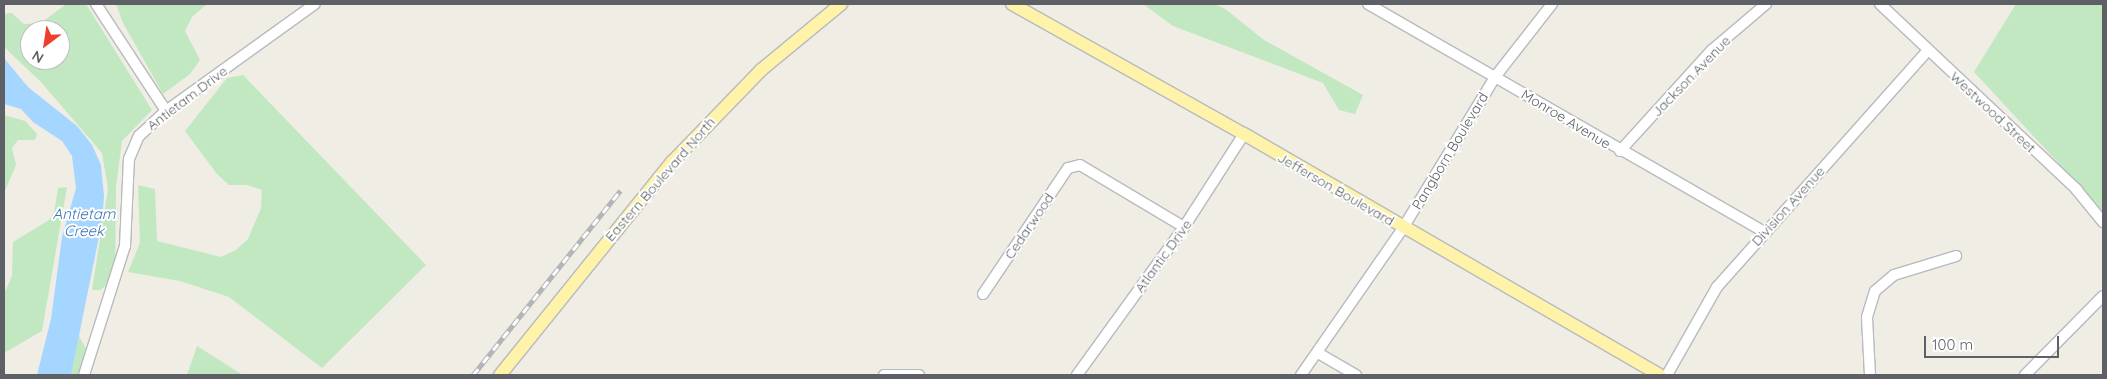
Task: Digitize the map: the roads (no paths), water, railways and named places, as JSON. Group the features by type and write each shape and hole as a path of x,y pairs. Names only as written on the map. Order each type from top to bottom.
{"main road":[{"name":"Eastern Boulevard North","path":"500,375 633,208 710,121 761,70 841,4"},
{"name":"Jefferson Boulevard","path":"1012,4 1244,134 1659,375"}],"street":[{"path":"96,4 166,111"},
{"name":"Antietam Drive","path":"84,375 125,246 129,216 128,173 132,148 145,130 166,111 315,4"},
{"name":"Pangborn Boulevard","path":"1301,375 1403,228 1495,77 1552,4"},
{"name":"Jackson Avenue","path":"1620,151 1712,50 1766,4"},
{"name":"Westwood Street","path":"1880,4 2076,189 2103,222"},
{"name":"Monroe Avenue","path":"1371,5 1620,151 1764,232"},
{"name":"Division Avenue","path":"1668,375 1717,287 1928,50"},
{"name":"Atlantic Drive","path":"1077,375 1184,227 1244,134"},
{"name":"Cedarwood","path":"983,294 1068,168 1080,165 1184,227"},
{"path":"1870,375 1867,316 1875,291 1894,275 1956,256"},
{"path":"2025,375 2103,296"},
{"path":"1318,353 1356,375"},
{"path":"884,375 919,375"}],"water":[{"name":"Antietam Creek","path":"4,58 28,87 77,126 92,145 101,165 104,196 102,222 71,375 37,375 51,319 62,237 76,188 72,156 62,141 33,122 21,109 4,104"}],"railway":[{"path":"473,375 620,191"}]}
